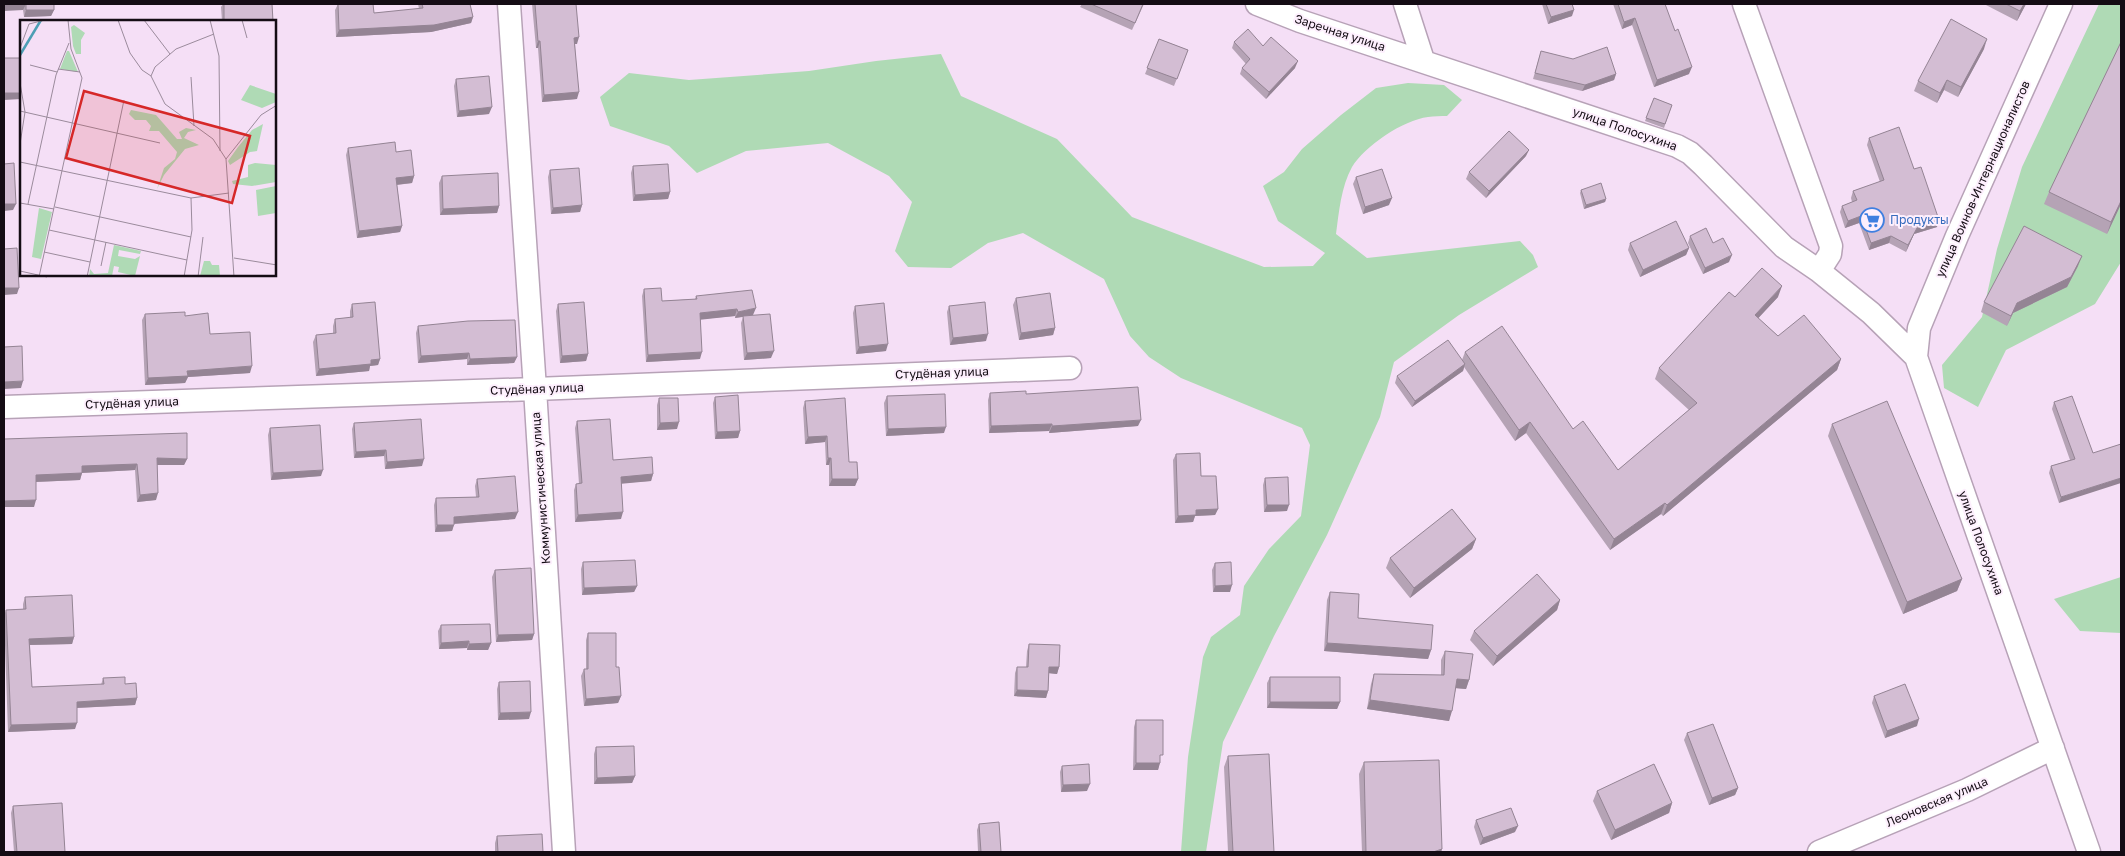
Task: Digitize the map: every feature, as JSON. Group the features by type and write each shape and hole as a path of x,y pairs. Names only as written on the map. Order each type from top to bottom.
{"street":[{"name":"Коммунистическая улица","path":"509,4 564,852"},
{"name":"Заречная улица","path":"1257,4 1423,60"},
{"path":"1405,4 1423,60"},
{"path":"1744,4 1831,246 1830,254 1819,271"},
{"name":"улица Воинов-Интернационалистов","path":"1916,357 1919,328 1957,236 2061,4"},
{"name":"улица Полосухина","path":"1423,60 1678,146 1690,153 1784,247 1819,271 1889,329 1916,357 2089,852"},
{"name":"Студёная улица","path":"4,407 1070,368"},
{"name":"Леоновская улица","path":"1819,852 1967,790 2053,748"}],"green space":[{"path":"2099,4 2121,4 2121,262 2095,304 2006,350 1978,407 1944,388 1942,365 1982,317 1997,249 2022,167"},
{"path":"941,54 961,96 1057,139 1132,217 1264,267 1313,266 1325,253 1278,221 1263,186 1284,172 1302,149 1376,88 1408,83 1444,85 1462,100 1447,116 1418,119 1407,123 1375,143 1352,167 1343,191 1336,234 1367,258 1520,241 1533,255 1538,267 1459,315 1394,362 1380,417 1327,535 1274,636 1223,742 1206,852 1181,852 1188,757 1203,657 1211,637 1240,615 1244,586 1269,549 1301,516 1310,445 1302,428 1181,378 1149,357 1130,336 1104,279 1023,233 988,243 951,268 908,267 895,251 912,202 889,176 828,143 746,151 697,173 669,146 610,126 600,97 629,73 689,80 809,71"},
{"path":"2121,577 2121,633 2080,631 2054,599"}],"building":[{"path":"26,4 54,4 54,10 26,10"},
{"path":"224,4 272,4 273,20 224,20"},
{"path":"338,4 373,4 374,13 423,8 422,4 470,4 473,17 434,25 339,30"},
{"path":"535,4 576,4 579,37 574,38 579,92 544,95"},
{"path":"1091,4 1143,4 1135,23"},
{"path":"1546,4 1572,4 1574,10 1551,17"},
{"path":"1618,4 1665,4 1675,31 1678,29 1692,67 1657,80 1635,18 1624,22"},
{"path":"2006,4 2024,4 2020,11"},
{"path":"1951,19 1987,39 1961,87 1947,80 1940,93 1918,81"},
{"path":"1248,29 1263,46 1271,37 1298,61 1269,92 1242,68 1250,59 1234,42"},
{"path":"1159,39 1188,50 1177,79 1147,68"},
{"path":"2121,42 2121,201 2111,222 2049,192"},
{"path":"1607,47 1616,74 1585,85 1535,73 1541,51 1573,59"},
{"path":"4,58 20,58 20,93 4,93"},
{"path":"489,76 492,107 459,111 456,79"},
{"path":"1654,98 1672,105 1665,124 1646,118"},
{"path":"1899,127 1914,169 1921,167 1939,220 1917,228 1908,245 1891,236 1871,243 1861,216 1848,221 1842,206 1857,200 1853,191 1884,180 1869,138"},
{"path":"1509,131 1529,150 1489,191 1469,172"},
{"path":"395,142 396,152 411,150 414,176 396,178 402,226 359,231 348,148"},
{"path":"14,163 16,204 4,204 4,164"},
{"path":"668,164 670,192 635,195 633,166"},
{"path":"579,168 582,205 553,208 550,170"},
{"path":"1382,169 1392,198 1365,207 1356,177"},
{"path":"498,173 499,206 443,209 442,176"},
{"path":"1601,183 1606,199 1586,205 1581,190"},
{"path":"1676,221 1689,248 1643,270 1630,243"},
{"path":"2024,226 2082,256 2071,277 2017,303 2011,316 1984,302"},
{"path":"1706,228 1713,243 1723,238 1732,255 1705,268 1690,236"},
{"path":"17,248 19,288 4,288 4,249"},
{"path":"1762,268 1782,286 1755,315 1778,336 1804,315 1841,359 1667,505 1665,503 1614,539 1530,422 1519,430 1465,352 1502,326 1573,429 1583,421 1618,470 1697,403 1659,368 1729,292 1735,297"},
{"path":"661,288 662,301 697,299 696,296 752,290 756,308 738,312 737,309 700,313 702,352 648,355 644,289"},
{"path":"1050,293 1055,328 1021,333 1016,298"},
{"path":"375,302 380,359 371,360 371,364 319,369 316,335 336,333 335,319 353,317 352,304"},
{"path":"584,302 588,354 562,356 558,304"},
{"path":"985,302 988,334 953,338 949,306"},
{"path":"884,303 888,344 859,347 855,306"},
{"path":"185,312 185,316 208,313 210,334 250,332 252,366 187,371 188,376 148,378 145,314"},
{"path":"770,314 774,351 747,353 743,316"},
{"path":"515,320 517,357 470,359 469,353 421,356 418,326 468,321"},
{"path":"1448,340 1465,364 1415,401 1397,376"},
{"path":"22,346 23,381 4,382 4,347"},
{"path":"1138,387 1141,420 1052,426 1052,424 991,426 990,393 1026,391 1026,394"},
{"path":"945,394 946,427 888,429 887,396"},
{"path":"738,395 740,431 717,432 715,397"},
{"path":"2072,396 2093,453 2121,444 2121,478 2061,497 2051,466 2075,459 2054,402"},
{"path":"659,398 678,398 679,422 660,423"},
{"path":"845,398 849,462 857,462 858,479 832,479 831,458 828,458 827,436 808,437 805,401"},
{"path":"1887,401 1962,579 1907,602 1832,424"},
{"path":"421,419 424,459 387,462 386,450 356,452 354,423"},
{"path":"610,419 613,460 652,457 653,474 621,477 623,512 578,515 576,484 582,483 577,421"},
{"path":"320,425 323,470 273,473 270,428"},
{"path":"187,433 187,459 157,458 158,493 140,495 137,464 82,466 82,473 36,475 36,500 4,501 4,439"},
{"path":"1200,453 1201,476 1216,476 1218,509 1196,510 1196,515 1178,516 1176,454"},
{"path":"515,476 518,512 454,517 454,525 437,525 436,498 479,497 477,479"},
{"path":"1288,477 1289,505 1267,505 1265,478"},
{"path":"1452,509 1476,539 1414,588 1390,558"},
{"path":"635,560 637,586 584,588 583,562"},
{"path":"1231,562 1232,585 1215,586 1215,563"},
{"path":"531,568 534,634 498,635 495,570"},
{"path":"1537,574 1560,600 1497,656 1474,631"},
{"path":"1330,592 1359,594 1358,618 1433,625 1431,650 1327,643"},
{"path":"72,595 74,637 29,639 32,687 104,684 103,678 125,677 125,684 136,683 137,698 77,702 77,723 11,725 6,610 26,609 25,597"},
{"path":"490,624 491,643 469,644 469,641 441,643 441,625"},
{"path":"588,633 616,633 616,667 619,667 621,696 586,699 584,669 588,669"},
{"path":"1029,644 1060,645 1059,667 1049,667 1048,691 1017,690 1017,667 1028,667"},
{"path":"1445,651 1473,654 1469,680 1457,679 1452,711 1370,700 1374,674 1444,675"},
{"path":"1270,677 1340,677 1340,702 1270,702"},
{"path":"530,681 531,712 500,713 499,682"},
{"path":"1905,684 1919,719 1887,731 1874,696"},
{"path":"1136,720 1163,720 1163,755 1160,755 1160,763 1136,763"},
{"path":"1713,724 1738,788 1712,798 1687,733"},
{"path":"634,746 635,776 597,778 596,747"},
{"path":"1269,754 1274,852 1233,852 1228,756"},
{"path":"1439,760 1442,849 1433,852 1366,852 1364,762"},
{"path":"1089,764 1090,784 1063,785 1062,766"},
{"path":"1654,764 1672,803 1615,830 1597,791"},
{"path":"62,803 65,852 17,852 13,806"},
{"path":"1511,808 1518,826 1483,838 1476,820"},
{"path":"999,822 1001,852 981,852 979,824"},
{"path":"542,834 543,852 498,852 497,836"}],"place":[{"name":"Продукты","path":"1872,220"}]}
